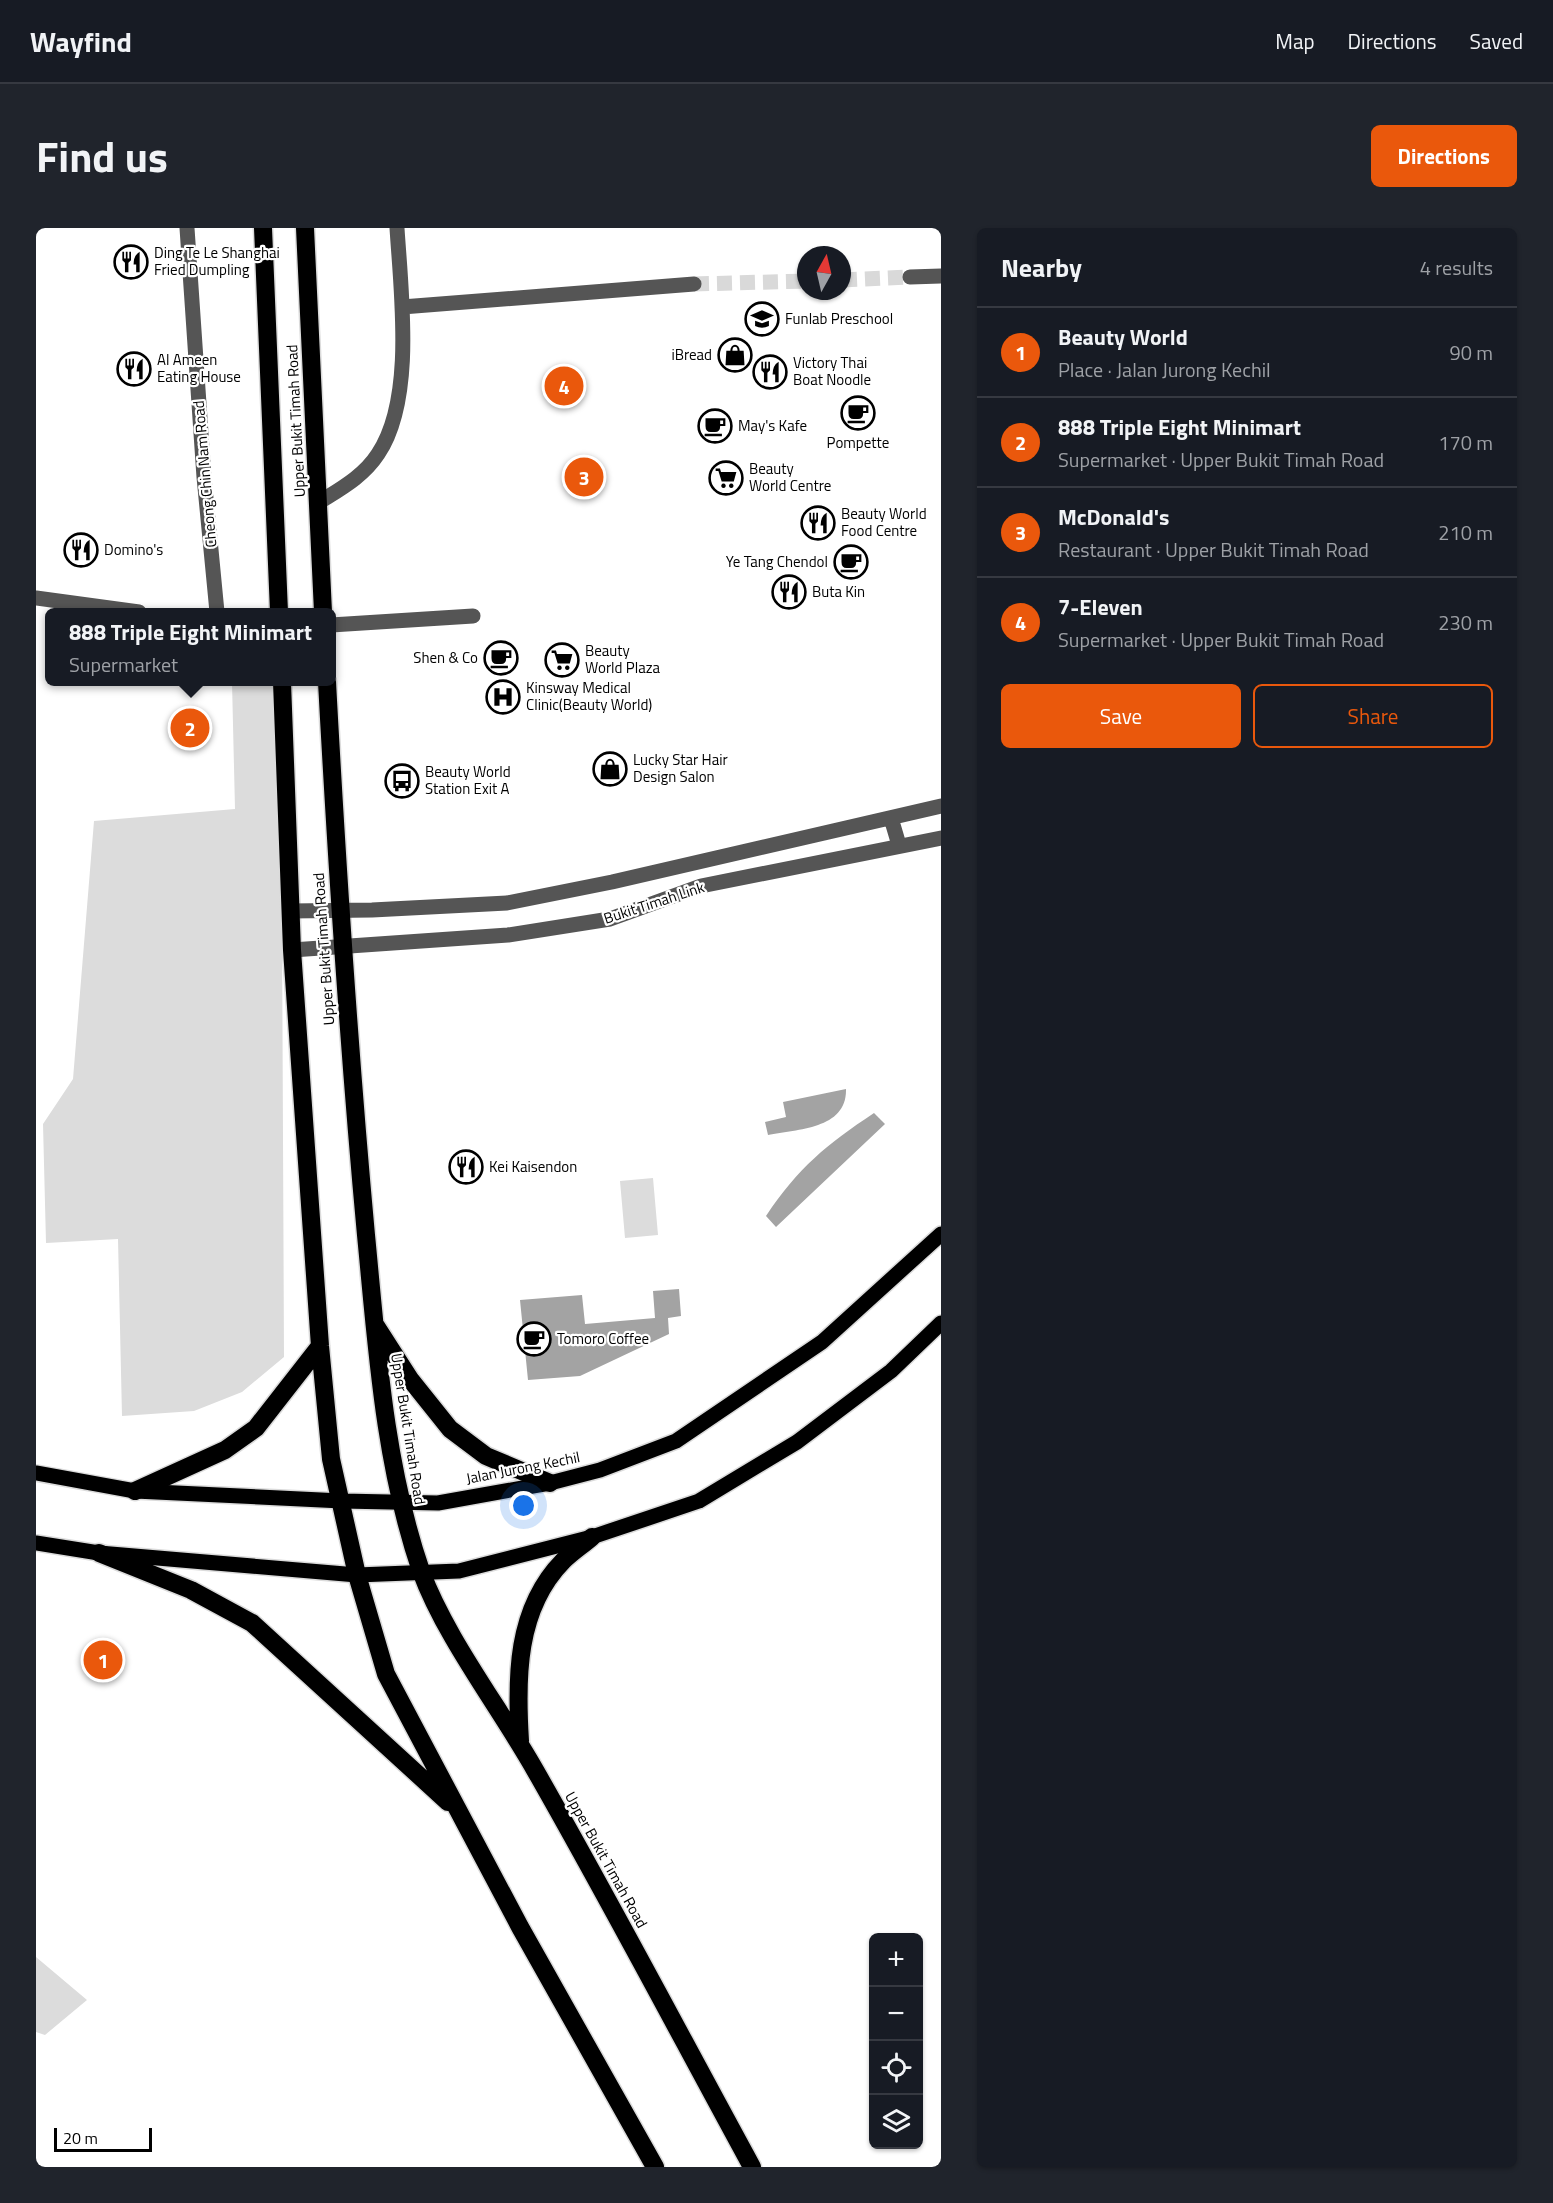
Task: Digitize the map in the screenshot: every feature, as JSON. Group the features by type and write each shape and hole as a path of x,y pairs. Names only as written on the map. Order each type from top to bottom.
{"highway":[{"name":"Upper Bukit Timah Road","path":"263,228 278,608"},
{"name":"Upper Bukit Timah Road","path":"305,228 323,608"},
{"name":"Upper Bukit Timah Road","path":"282,686 292,950 320,1347 331,1459 357,1575 386,1674 458,1812 655,2167"},
{"name":"Upper Bukit Timah Road","path":"327,686 341,947 373,1322 400,1502 422,1574 442,1617 521,1745 752,2167"},
{"path":"373,1322 410,1379 450,1429 486,1456 550,1483"},
{"path":"135,1491 225,1450 256,1428 320,1347"},
{"path":"521,1745 518,1709 520,1665 530,1610 563,1561 592,1537"},
{"path":"99,1553 191,1590 252,1623 458,1812"}],"main road":[{"name":"Jalan Jurong Kechil","path":"36,1473 135,1491 342,1501 438,1503 550,1483 600,1470 675,1441 822,1342 941,1234"},
{"path":"36,1544 99,1553 357,1575 459,1571 592,1537 699,1501 806,1435 891,1371 941,1323"}],"street":[{"name":"Cheong Chin Nam Road","path":"187,228 217,608"},
{"path":"318,504 358,478 378,455 391,429 402,356 402,307 397,228"},
{"path":"910,278 941,276"},
{"path":"402,307 694,284"},
{"path":"36,598 110,608"},
{"path":"336,624 472,616"},
{"name":"Bukit Timah Link","path":"291,911 507,903 941,806"},
{"path":"891,818 899,845"},
{"name":"Bukit Timah Link","path":"292,950 508,935 610,919 701,886 941,838"},
{"path":"697,862 701,886"}],"shaded area":[{"path":"232,686 271,686 281,702 284,1357 242,1392 194,1411 122,1416 118,1239 46,1243 43,1124 73,1079 94,821 235,809"},
{"path":"846,1089 844,1102 830,1120 819,1125 768,1135 765,1122 786,1117 783,1102"},
{"path":"874,1113 885,1124 776,1227 766,1216 802,1170 827,1147"},
{"path":"653,1178 658,1235 625,1238 620,1181"},
{"path":"679,1289 681,1316 668,1318 669,1334 580,1376 528,1380 520,1300 582,1295 585,1324 655,1318 653,1291"},
{"path":"36,1957 87,2000 45,2035 36,2032"}],"tunnel":[{"path":"851,280 910,277"},
{"path":"694,284 797,281"}],"place":[{"name":"Ding Te Le Shanghai Fried Dumpling","path":"131,262"},
{"name":"Funlab Preschool","path":"762,319"},
{"name":"iBread","path":"735,355"},
{"name":"Al Ameen Eating House","path":"134,369"},
{"name":"Victory Thai Boat Noodle","path":"770,372"},
{"name":"7-Eleven","path":"564,386"},
{"name":"Pompette","path":"858,413"},
{"name":"May's Kafe","path":"715,426"},
{"name":"McDonald's","path":"584,477"},
{"name":"Beauty World Centre","path":"726,478"},
{"name":"Beauty World Food Centre","path":"818,523"},
{"name":"Domino's","path":"81,550"},
{"name":"Ye Tang Chendol","path":"851,562"},
{"name":"Buta Kin","path":"789,592"},
{"name":"Shen & Co","path":"501,658"},
{"name":"Beauty World Plaza","path":"562,660"},
{"name":"Kinsway Medical Clinic(Beauty World)","path":"503,697"},
{"name":"888 Triple Eight Minimart","path":"190,728"},
{"name":"Lucky Star Hair Design Salon","path":"610,769"},
{"name":"Beauty World Station Exit A","path":"402,781"},
{"name":"Kei Kaisendon","path":"466,1167"},
{"name":"Tomoro Coffee","path":"534,1339"},
{"name":"Beauty World","path":"103,1660"}]}
